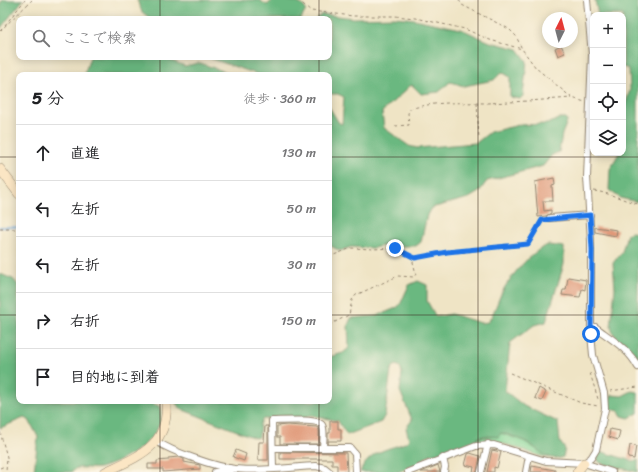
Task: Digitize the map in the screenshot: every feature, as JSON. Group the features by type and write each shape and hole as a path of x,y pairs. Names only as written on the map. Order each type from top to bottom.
{"street":[{"path":"586,0 592,46 591,84"},
{"path":"577,472 584,463 591,458 596,450 604,416 604,393 594,355 591,326 592,250 588,191 590,106"},
{"path":"0,168 16,190"},
{"path":"550,218 590,215"},
{"path":"591,326 595,327 623,348 633,358 638,367"},
{"path":"110,471 138,457 156,441 164,427 166,419 166,404"},
{"path":"273,468 272,421 308,421 322,425 323,448"},
{"path":"156,441 162,445 230,468 242,470 316,466 326,468 330,472"},
{"path":"408,472 476,446 488,444 553,462 584,463 612,472"},
{"path":"481,472 488,444"},
{"path":"273,448 350,448 355,454 356,472"},
{"path":"526,472 530,456"},
{"path":"443,458 445,467 444,472"},
{"path":"215,472 230,471 230,468"}],"path":[{"path":"4,28 25,0"},
{"path":"0,31 32,0"},
{"path":"298,0 310,11 353,16 395,16 415,18 465,29 490,40 522,49"},
{"path":"459,0 462,5 509,29 516,36 522,49 536,68 572,98 590,106"},
{"path":"395,126 409,125 409,111 412,109 446,102 572,98"},
{"path":"477,102 479,138"},
{"path":"588,191 607,193 620,199 638,204"},
{"path":"412,258 528,244 532,240 540,222 550,218"},
{"path":"0,229 16,229"},
{"path":"332,256 352,248 399,248 412,258 416,274 414,277 398,276 356,295 352,300 349,315 332,323"},
{"path":"510,374 582,403 599,406 590,373"},
{"path":"604,393 638,387"},
{"path":"0,432 7,457 6,472"},
{"path":"0,468 6,466"}],"green space":[{"path":"3,0 23,0 0,29 0,4"},
{"path":"137,0 259,0 267,5 273,0 282,0 297,2 306,10 303,16 147,16 142,12"},
{"path":"595,0 638,0 638,202 620,198 609,190 610,169 617,156 626,156 626,103 630,90 629,69 626,68 626,12 597,12"},
{"path":"322,14 353,18 395,17 414,19 461,29 490,42 518,49 527,61 523,96 520,99 510,97 510,77 502,72 494,80 464,86 450,82 439,92 421,94 412,85 382,112 384,128 409,146 417,148 476,143 490,132 519,125 548,124 560,118 566,118 567,122 562,134 559,152 552,155 543,166 487,181 479,192 469,198 431,208 427,215 421,242 416,246 382,246 373,248 351,247 340,251 332,247 332,112 339,123 342,124 344,97 338,94 332,94 332,72 251,72 215,60 332,60 332,16 320,16"},
{"path":"89,60 170,60 185,66 198,63 203,64 226,72 85,72"},
{"path":"631,232 638,233 638,358 615,336 611,327 615,288 613,263 622,252 627,234"},
{"path":"548,245 564,247 564,264 546,322 534,325 510,343 505,391 524,406 558,422 560,442 565,449 563,457 552,458 543,454 526,442 501,433 498,437 479,437 471,444 443,455 431,454 417,464 398,472 360,472 372,456 406,442 409,439 406,428 412,420 400,391 402,372 399,366 395,365 391,370 385,415 381,422 347,435 338,421 311,415 305,418 263,419 260,424 259,437 255,438 181,409 177,404 332,404 332,356 343,353 349,348 348,325 351,318 377,316 396,308 400,305 409,285 418,281 427,285 427,301 436,317 451,314 481,323 488,322 509,280 528,259 541,248"},
{"path":"0,274 13,279 16,283 16,404 153,404 159,406 161,417 158,428 152,437 132,454 110,465 100,468 77,468 71,472 34,472 38,437 29,420 24,418 0,428"},
{"path":"632,391 638,392 638,413 629,418 622,416 619,411 607,408 607,402 612,395 622,396"},
{"path":"501,433 524,441 550,458 490,441 471,444 479,438 494,436"},
{"path":"603,452 632,461 638,460 638,472 599,462 597,458 599,453"}],"building":[{"path":"555,48 562,48 565,53 558,56"},
{"path":"554,178 555,185 552,186 553,201 543,201 544,211 551,210 551,213 546,216 538,217 535,182"},
{"path":"595,227 617,230 616,236 595,232"},
{"path":"568,277 586,280 585,290 582,289 580,297 562,295 563,290 566,290"},
{"path":"539,388 546,392 542,401 535,398"},
{"path":"330,421 338,421 338,429 341,429 341,441 328,441"},
{"path":"287,425 317,427 319,430 319,444 280,444 280,437 277,437 277,426"},
{"path":"265,426 268,426 268,460 258,460 259,442 264,442"},
{"path":"610,429 620,431 618,440 609,437"},
{"path":"630,445 636,446 634,459 628,458"},
{"path":"236,450 246,454 244,461 233,457"},
{"path":"492,450 501,452 497,468 494,467 494,472 487,472"},
{"path":"280,452 346,453 347,472 337,472 337,465 332,465 332,459 280,459"},
{"path":"470,453 480,456 477,472 473,472 474,467 465,465 468,454"},
{"path":"179,457 184,459 184,462 200,465 200,469 163,472 163,469 148,469 148,464 157,464 157,461"},
{"path":"438,465 440,472 421,472"},
{"path":"532,466 555,470 555,472 531,472"}],"waterway":[{"path":"0,227 16,227"}],"route":[{"path":"395,248 399,248 410,257 415,258 447,252 466,252 502,245 528,244 532,240 540,222 546,218 590,215 592,250 590,314 591,334"}]}
